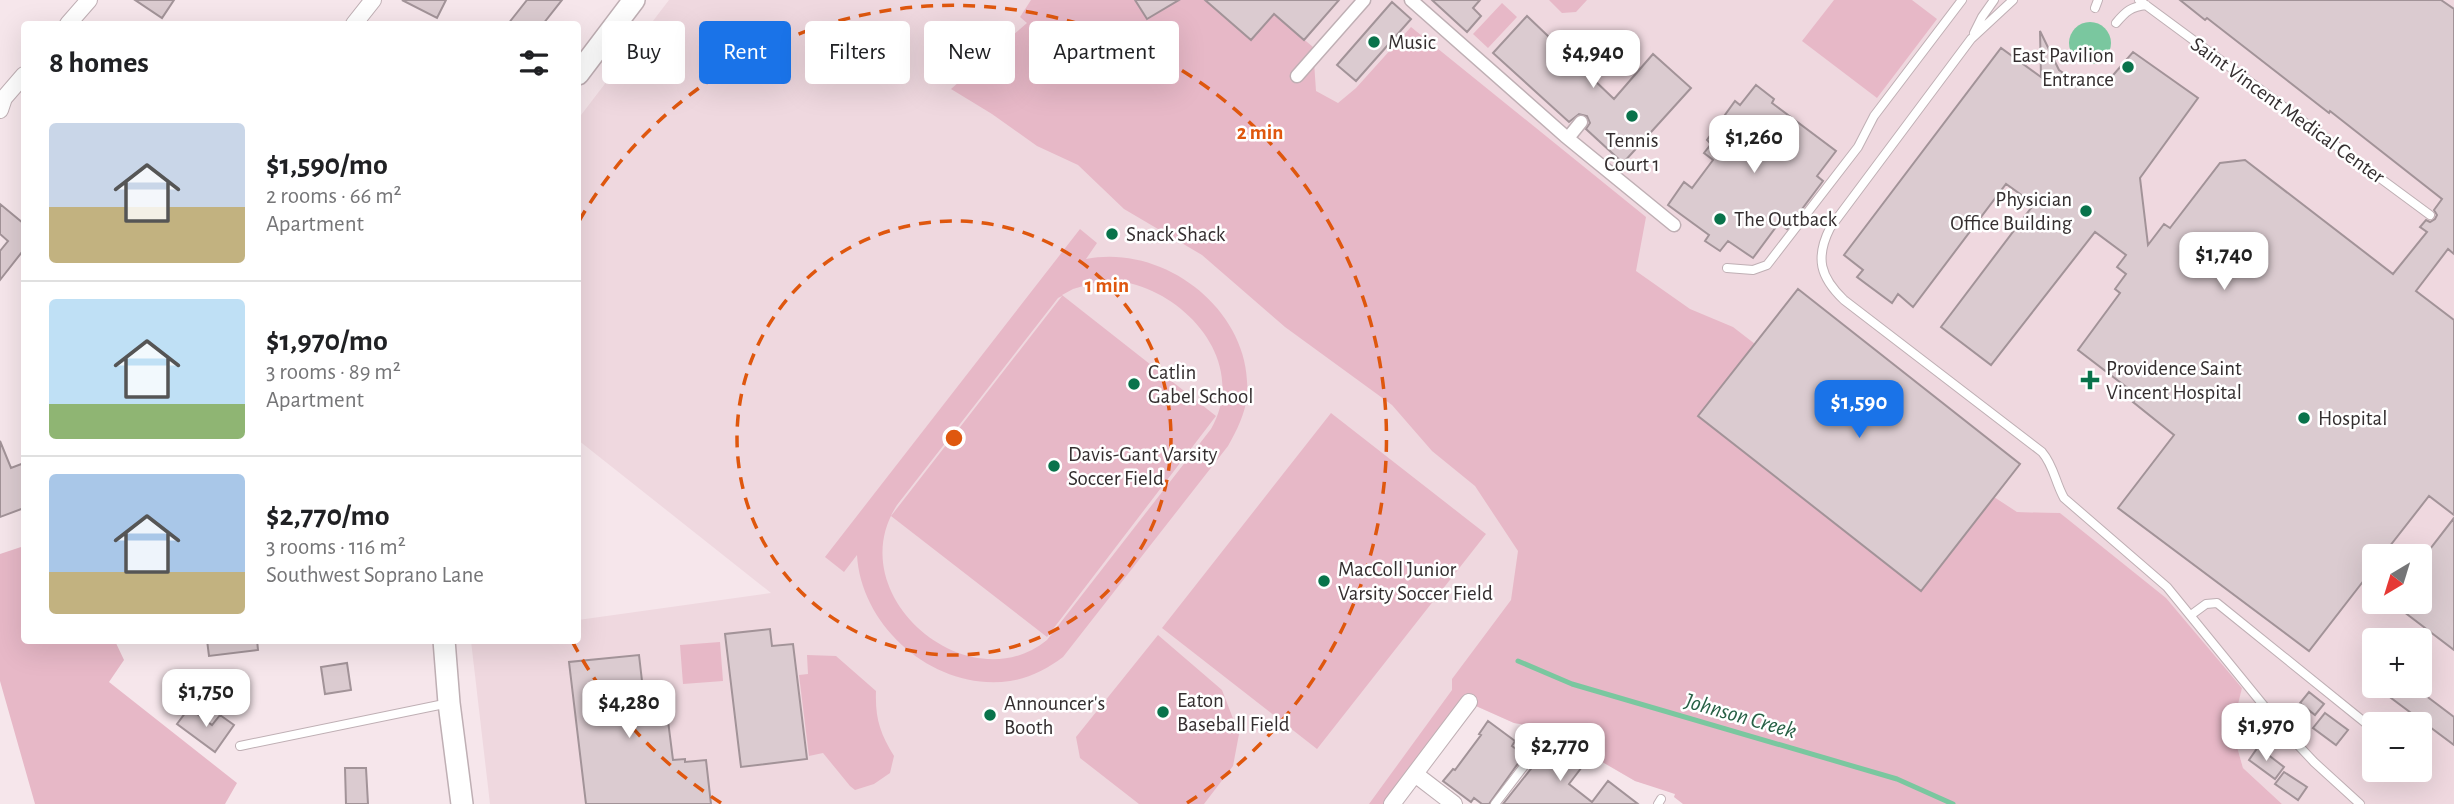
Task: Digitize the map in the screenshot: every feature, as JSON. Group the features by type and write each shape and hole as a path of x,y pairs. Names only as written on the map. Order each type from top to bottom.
{"street":[{"path":"71,21 89,0"},
{"path":"356,21 373,0"},
{"path":"581,70 634,0"},
{"path":"1297,76 1364,0"},
{"path":"1411,0 1568,138 1674,225"},
{"path":"0,110 4,98 21,78"},
{"path":"1568,138 1581,122"},
{"path":"444,644 449,703 463,804"},
{"path":"1392,804 1469,702"},
{"path":"1415,774 1454,804"}],"lane":[{"path":"1727,268 1753,270 1767,265 1858,147 1874,116 1962,0"},
{"path":"1994,0 1971,39 1830,228 1821,254 1825,277 1844,300 2042,452 2051,464 2064,498 2145,566 2191,615 2291,738 2360,804"},
{"path":"1971,39 2013,0"},
{"name":"Saint Vincent Medical Center","path":"2116,23 2126,10 2143,3 2430,215"},
{"path":"2191,615 2206,604 2217,603 2362,720"},
{"path":"240,746 449,703"},
{"path":"1495,804 1545,740"}],"shaded area":[{"name":"Catlin Gabel School","path":"669,0 2454,0 2454,804 2282,804 2243,768 2232,729 2242,687 2060,513 2017,512 1698,416 1754,344 1577,534 1698,804 1635,781 1544,728 1514,723 1467,702 1388,804 490,804 471,644 581,644 581,620 771,593 581,442 581,115 605,84 685,84 685,21 653,21"},
{"path":"1031,0 1205,0 1251,40 1274,14 1313,47 1316,91 1338,103 1356,88 1411,27 1646,217 1636,271 1690,309 1733,327 1755,344 1699,416 1994,497 2017,512 2060,513 2166,598 2242,688 2232,729 2243,768 2282,804 1683,804 1674,797 1675,794 1635,781 1544,728 1514,723 1467,702 1388,804 1369,804 1452,690 1452,679 1511,600 1518,551 1475,486 1432,451 1392,405 1285,327 1202,255 1124,209 1078,165 1037,146 951,89 957,84 1015,84 1015,33 1027,23 1020,17"},
{"path":"1549,0 1587,0 1576,12 1562,13"},
{"path":"1834,0 1912,0 1937,19 1877,98 1802,41"},
{"path":"1502,3 1517,17 1488,48 1473,34"},
{"path":"2090,22 2105,28 2111,43 2105,58 2090,64 2075,58 2069,43 2075,28"},
{"name":"Davis-Gant Varsity Soccer Field","path":"1080,229 1097,243 1086,259 1116,257 1145,262 1174,273 1199,290 1220,312 1236,337 1245,365 1247,396 1240,422 1228,446 1063,657 1044,669 1017,680 982,682 955,676 930,665 907,650 888,630 872,607 862,582 857,555 844,572 825,557","holes":["1104,280 1131,283 1157,293 1180,308 1200,328 1214,351 1222,376 1221,402 1216,416 1062,295","1062,296 894,512 1058,298","1216,416 1211,429 1047,640 1015,656 982,659 950,649 921,630 898,604 885,573 884,539 892,517 1047,637"]},
{"name":"MacColl Junior Varsity Soccer Field","path":"1331,413 1486,534 1317,749 1162,628"},
{"path":"21,547 21,644 116,644 124,660 109,682 237,783 225,804 35,804 0,681 0,554"},
{"name":"Eaton Baseball Field","path":"1158,635 1222,690 1239,734 1233,766 1204,804 1139,804 1080,758 1076,737"},
{"path":"720,642 723,681 683,684 680,645"},
{"path":"807,655 836,656 876,691 879,725 894,756 890,773 874,784 855,790 823,753 809,756 799,675 808,674"}],"building":[{"path":"135,0 174,0 162,18"},
{"path":"402,0 446,0 437,18"},
{"path":"527,0 562,0 545,21 510,21"},
{"path":"1135,0 1179,0 1147,19"},
{"path":"1205,0 1339,0 1304,40 1274,14 1251,40"},
{"path":"1432,0 1480,0 1473,8 1481,16 1467,32"},
{"path":"2180,0 2441,0 2454,9 2454,254 2448,249 2416,291 2454,320 2454,515 2429,496 2391,544 2362,544 2362,583 2309,651 2118,508 2174,435 2133,402 2138,396 2078,350 2120,293 2115,289 2126,274 2117,267 2126,255 2095,232 1991,365 1941,327 2034,204 2006,184 1913,307 1898,294 1892,303 1857,277 1863,270 1844,255 2001,48 2041,77 2040,31 2059,70 2075,81 2086,84 2108,81 2133,52 2198,98 2140,178 2148,245 2164,224 2170,228 2220,163 2245,160 2393,274 2427,232 2420,227 2426,220 2430,222 2435,219 2437,215 2434,210 2442,199 2207,18 2205,20"},
{"name":"Music","path":"1392,2 1411,19 1356,81 1337,65"},
{"path":"1527,16 1614,99 1653,54 1691,88 1623,163 1586,129 1590,123 1587,116 1579,114 1569,122 1493,53"},
{"path":"1756,85 1774,99 1772,103 1836,151 1817,176 1823,181 1787,229 1779,223 1753,258 1728,241 1720,251 1705,241 1709,235 1668,205 1684,182 1692,188 1713,160 1704,153 1711,144 1707,140 1735,101 1740,105"},
{"path":"0,204 21,221 21,253 0,280 0,251 8,241 0,234"},
{"path":"1798,289 2020,464 1921,591 1698,416"},
{"path":"0,441 11,468 21,464 21,509 0,517"},
{"path":"2454,518 2454,650 2432,633 2432,628 2425,628 2407,614 2432,614 2432,546"},
{"path":"770,629 772,646 793,644 807,759 741,767 725,634"},
{"path":"208,644 257,644 258,650 209,656"},
{"path":"639,655 645,707 666,705 673,760 706,760 711,804 586,804 569,662"},
{"path":"347,663 351,690 325,694 321,667"},
{"path":"2309,692 2324,704 2315,715 2300,703"},
{"path":"2391,698 2429,698 2454,717 2454,745 2432,729 2432,712 2410,712"},
{"path":"189,708 212,725 220,715 234,725 215,752 177,724"},
{"path":"2325,713 2348,730 2336,745 2313,728"},
{"path":"1488,721 1515,741 1512,746 1524,755 1489,804 1482,804 1474,798 1471,802 1443,781 1455,770"},
{"path":"1558,742 1585,763 1569,784 1592,802 1608,781 1638,804 1503,804 1549,746 1553,749"},
{"path":"2258,747 2284,767 2275,779 2249,760"},
{"path":"345,768 366,768 368,804 346,804"},
{"path":"2284,772 2307,787 2298,800 2275,784"}],"waterway":[{"name":"Johnson Creek","path":"1518,661 1572,684 1897,779 1953,804"}],"place":[{"name":"Music","path":"1374,42"},
{"name":"East Pavilion Entrance","path":"2128,67"},
{"name":"Tennis Court 1","path":"1632,116"},
{"name":"Physician Office Building","path":"2086,211"},
{"name":"The Outback","path":"1720,219"},
{"name":"Snack Shack","path":"1112,234"},
{"name":"Providence Saint Vincent Hospital","path":"2090,380"},
{"name":"Catlin Gabel School","path":"1134,384"},
{"name":"Hospital","path":"2304,418"},
{"name":"Davis-Gant Varsity Soccer Field","path":"1054,466"},
{"name":"MacColl Junior Varsity Soccer Field","path":"1324,581"},
{"name":"Eaton Baseball Field","path":"1163,712"},
{"name":"Announcer's Booth","path":"990,715"}]}
